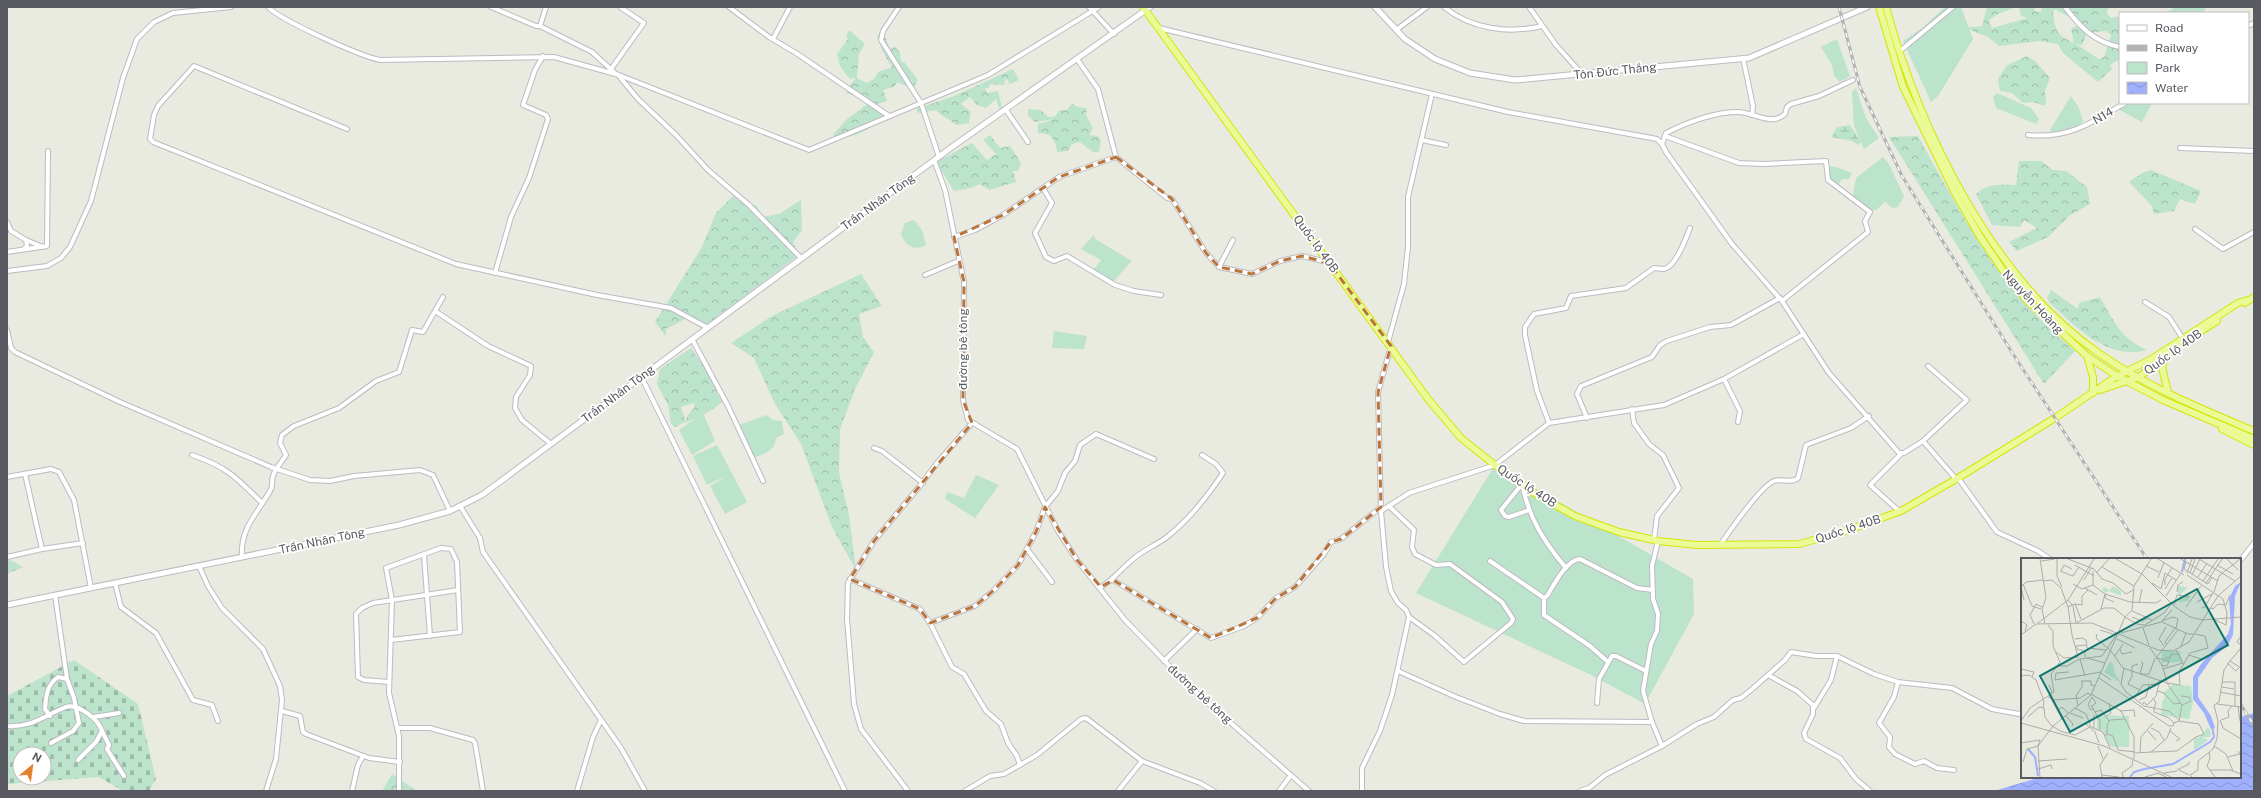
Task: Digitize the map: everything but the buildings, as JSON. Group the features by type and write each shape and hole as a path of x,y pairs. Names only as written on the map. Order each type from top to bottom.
{"highway":[{"name":"Nguyễn Hoàng","path":"1879,7 1903,87 1955,193 1979,235 2002,269 2028,301 2087,356 2117,376 2196,414 2254,439"},
{"name":"Nguyễn Hoàng","path":"1886,7 1913,88 1943,155 1973,212 1990,240 2031,293 2063,325 2100,354 2168,393 2254,432"},
{"name":"Quốc lộ 40B","path":"1146,8 1159,28 1390,344 1428,399 1461,438 1522,484 1575,516 1619,532 1656,540 1697,545 1720,545 1798,544 1846,531 1900,511 1957,478 2093,393 2117,376 2150,360 2227,310 2254,297"},
{"name":"Quốc lộ 40B","path":"2093,393 2139,377 2165,357 2248,300"},
{"path":"2087,356 2094,377 2093,393"},
{"path":"2165,357 2162,367 2168,393"},
{"path":"2196,414 2254,445"}],"street":[{"path":"7,272 47,266 61,258 70,247 91,201 123,78 137,39 154,22 173,13 231,7"},
{"path":"268,7 293,22 374,58 543,56 577,62 618,75 806,150 821,146 988,75 1046,42 1099,7"},
{"path":"491,7 536,26 540,26 587,49 618,75 638,99 676,135 708,170 749,205 801,258"},
{"path":"540,26 546,7"},
{"path":"611,69 644,23 620,7"},
{"path":"729,7 760,32 882,109 889,116"},
{"path":"773,39 790,7"},
{"path":"899,7 883,31 881,40 921,103 939,157"},
{"path":"1089,7 1114,34"},
{"name":"Tôn Đức Thắng","path":"1375,7 1396,30 1426,55 1470,73 1515,80 1743,58 1773,49 1868,7"},
{"path":"1396,30 1427,7"},
{"path":"1444,7 1454,15 1467,21 1500,29 1516,31 1542,26"},
{"path":"1529,7 1542,26 1582,74"},
{"path":"1900,51 1953,7"},
{"path":"2065,7 2084,31 2102,42 2119,47"},
{"name":"Trần Nhân Tông","path":"7,605 399,525 450,511 460,506 500,482 934,160 1114,34 1146,8"},
{"path":"1159,28 1508,112 1650,136 1662,144 1666,152 1732,244 1781,299 1829,373 1884,436 1902,453"},
{"path":"495,273 511,217 529,178 548,119 546,115 523,105 535,70 543,56"},
{"path":"1743,58 1753,106 1752,115"},
{"path":"1077,59 1098,89 1116,157 1167,198 1172,199 1206,254 1219,267 1252,274 1280,261 1302,256 1330,263"},
{"path":"348,129 194,66 158,106 154,115 150,139 160,145 462,266 602,296 671,308 681,311 708,328"},
{"path":"1662,144 1666,133 1694,120 1743,112 1766,120 1781,118 1786,114 1787,107 1792,104 1819,96 1853,80"},
{"path":"1389,506 1414,530 1412,548 1415,554 1436,565 1450,564 1502,602 1513,619 1511,623 1464,662 1434,635 1409,617 1406,610 1398,603 1391,591 1386,567 1381,509 1378,392 1404,284 1408,247 1408,197 1432,94"},
{"name":"N14","path":"2028,135 2048,137 2081,128 2123,104"},
{"path":"1006,110 1028,142"},
{"path":"1587,418 1578,394 1581,386 1652,357 1660,345 1667,341 1710,327 1731,325 1781,299 1868,232 1865,221 1870,212 1828,180 1826,162 1764,164 1739,163 1665,136"},
{"path":"1422,140 1446,144"},
{"path":"2180,148 2254,151"},
{"path":"7,252 47,246 48,151"},
{"path":"954,237 965,235 989,223 1066,174 1116,157"},
{"name":"đường bê tông","path":"934,160 946,190 958,261 964,282 963,400 968,420 972,424 1006,441 1017,449 1045,507 1077,560 1101,587 1125,620 1192,689 1308,791"},
{"path":"1043,188 1052,199 1052,203 1035,234 1046,257 1054,261 1067,256 1116,285 1134,291 1161,295"},
{"path":"7,222 11,231 26,240 44,247"},
{"path":"1549,423 1537,391 1525,335 1525,327 1534,314 1566,308 1571,296 1626,288 1654,268 1662,269 1667,267 1678,254 1690,228"},
{"path":"2195,229 2223,249 2254,232"},
{"path":"23,250 27,246 26,240"},
{"path":"1219,267 1233,240"},
{"path":"925,275 958,261"},
{"path":"242,558 243,534 261,502 270,491 273,483 273,476 286,453 280,443 282,435 304,421 339,408 379,380 399,372 412,330 422,332 443,297"},
{"path":"2145,302 2169,317 2183,338"},
{"path":"434,311 488,346 531,366 530,375 516,397 515,408 522,420 551,444"},
{"path":"7,330 11,348 15,352 120,402 277,468 310,480 330,481 354,476 420,470 428,472 433,475 450,511"},
{"path":"1113,580 1211,638 1244,626 1257,618 1276,598 1295,587 1324,554 1330,542 1341,539 1381,509 1389,506 1408,493 1495,465 1549,423 1664,405 1724,379 1804,334"},
{"path":"692,339 728,406 763,481"},
{"path":"1900,511 1870,485 1902,453 1923,441 1967,400 1928,366"},
{"path":"642,376 845,791"},
{"path":"1724,379 1739,408 1738,422"},
{"path":"1632,409 1634,423 1649,444 1663,455 1679,488 1657,516 1656,540 1652,566 1652,599 1658,614 1656,631 1651,644 1643,691 1652,722 1662,746"},
{"path":"1720,545 1740,516 1767,487 1774,481 1793,481 1798,478 1806,446 1851,428 1868,416"},
{"path":"908,791 861,728 854,704 847,619 850,578 874,541 923,483 937,463 972,424"},
{"path":"930,623 975,606 994,590 1018,565 1036,532 1045,507 1058,491 1065,473 1075,461 1080,445 1096,434 1154,459"},
{"path":"1923,441 1957,478 1996,532 2038,551 2048,558"},
{"path":"874,448 882,451 923,483"},
{"path":"192,455 218,464 229,471 261,502"},
{"path":"1101,587 1113,580 1131,561 1165,538 1191,517 1202,504 1223,473 1216,464 1202,455"},
{"path":"7,477 51,469 59,472 74,500 91,588"},
{"path":"25,474 42,549"},
{"path":"1522,484 1501,510 1506,517 1529,510"},
{"path":"1522,484 1529,510 1542,538 1566,568"},
{"path":"460,506 480,538 483,552 621,748 645,791"},
{"path":"7,557 42,549 83,543"},
{"path":"2241,560 2254,543"},
{"path":"391,640 460,632 457,562 451,549 446,547 387,567 392,600 389,693 398,728 400,762 399,791"},
{"path":"1027,548 1052,582"},
{"path":"424,555 430,636"},
{"path":"1608,662 1590,646 1544,615 1544,598 1547,596 1566,568 1574,560 1580,559 1637,588 1653,590"},
{"path":"1490,561 1544,598"},
{"path":"199,566 208,586 222,608 263,650 280,686 282,711 276,759 266,791"},
{"path":"850,578 920,609 930,623 952,667 964,674 986,711 1001,724 1008,743 1017,756 1020,765"},
{"path":"115,583 121,607 156,633 193,700 212,705 218,721"},
{"path":"389,682 364,680 358,677 356,614 368,604 458,590"},
{"path":"51,743 78,726 74,698 67,679 55,595"},
{"path":"1362,791 1362,768 1380,731 1398,670 1400,653 1409,617"},
{"path":"1164,661 1197,629"},
{"path":"1580,791 1589,788 1605,775 1662,746 1696,724 1714,717 1733,700 1741,698 1792,652 1816,656 1837,656 1874,674 1898,682 1952,688 1992,709 2021,713"},
{"path":"1597,703 1599,678 1613,655 1646,671"},
{"path":"1837,656 1831,680 1814,708 1804,737 1840,758 1856,779 1870,791"},
{"path":"1398,670 1463,700 1524,721 1652,722"},
{"path":"1768,675 1797,691 1814,708"},
{"path":"50,716 45,709 46,694 51,682 58,677 67,679"},
{"path":"1898,682 1896,694 1879,723 1890,737 1889,747 1895,754 1915,764 1924,761 1937,768 1954,770"},
{"path":"7,726 32,723 67,707 87,712 93,717 102,731 109,745 107,749 124,776"},
{"path":"282,711 300,716 303,732 306,734 363,756 400,762"},
{"path":"93,717 119,713"},
{"path":"965,791 990,776 1004,774 1020,765 1041,752 1081,719 1086,718 1142,761 1200,783 1214,791"},
{"path":"577,791 593,737 601,720"},
{"path":"398,728 430,728 472,740 475,743 483,791"},
{"path":"78,760 96,742 102,731"},
{"path":"352,791 358,765 363,756"},
{"path":"1118,791 1142,761"},
{"path":"1279,791 1291,775"}],"highlighted area":[{"path":"1116,157 1172,199 1206,253 1219,267 1252,274 1280,261 1302,256 1329,263 1391,346 1378,392 1381,507 1341,539 1331,542 1295,587 1276,598 1257,618 1211,638 1113,580 1101,587 1077,560 1045,507 1036,532 1018,565 994,590 975,606 930,623 920,609 850,579 874,541 972,423 963,400 964,282 954,237 1003,215 1059,177"}],"green space":[{"path":"1945,7 1961,7 1973,39 1938,96 1931,102 1903,41 1922,28"},
{"path":"1987,7 2016,7 1998,14 1989,20 1992,28 2028,18 2021,16 2019,7 2034,7 2036,12 2042,11 2041,7 2108,7 2107,14 2111,18 2119,16 2119,60 2110,65 2112,69 2098,82 2063,53 2058,44 2041,41 1999,46 1988,37 1966,28 1982,26","holes":["2056,9 2057,11 2070,17 2078,25 2071,29 2074,43 2063,37 2058,31 2053,11","2106,31 2111,35 2104,57 2099,59 2076,44 2082,45 2087,33"]},
{"path":"2175,7 2206,7 2204,12 2167,12"},
{"path":"849,30 865,44 859,54 857,78 867,83 874,79 878,72 892,67 883,52 877,37 879,33 885,36 890,49 895,47 900,52 901,61 905,63 918,80 913,89 897,82 894,87 883,90 887,101 878,104 846,93 856,78 850,79 840,66 837,54 848,39 846,36"},
{"path":"1837,39 1850,76 1840,82 1834,76 1832,65 1821,47"},
{"path":"2027,56 2035,61 2050,78 2045,91 2046,103 2044,106 2034,102 2023,103 2012,93 2000,91 1998,79 2006,66"},
{"path":"1013,69 1019,80 1010,84 1006,78 1004,85 990,84 989,88 985,88 987,93 998,91 1002,107 1000,110 996,99 986,108 977,105 970,97 961,104 971,112 969,123 956,125 936,110 918,113 916,109 954,96"},
{"path":"1856,88 1866,118 1879,138 1864,149 1854,126 1852,92"},
{"path":"1997,93 2031,108 2039,119 2036,124 1996,108 1993,97"},
{"path":"2071,96 2079,108 2083,122 2071,130 2054,137 2050,130"},
{"path":"869,103 891,117 856,135 839,139 833,135 847,119"},
{"path":"1072,104 1078,107 1087,108 1086,115 1093,128 1089,135 1098,136 1101,141 1099,152 1093,152 1080,142 1072,144 1068,151 1057,152 1054,140 1050,136 1043,133 1038,133 1038,124 1055,119 1035,122 1028,116 1028,109 1041,110 1048,117 1054,117 1060,110 1067,110"},
{"path":"2123,104 2151,104 2142,122 2116,108"},
{"path":"1850,125 1861,142 1858,145 1852,141 1831,137 1837,127"},
{"path":"990,135 1000,148 1010,146 1021,163 1018,171 1013,171 1016,182 989,190 980,184 971,188 954,191 936,162 972,143 987,160 996,154 983,140"},
{"path":"1918,136 1969,226 1998,270 2030,309 2075,351 2044,384 1889,137"},
{"path":"1883,157 1889,164 1904,196 1898,207 1893,208 1885,202 1876,210 1871,210 1855,202 1853,195 1856,178"},
{"path":"2019,161 2041,161 2053,170 2066,171 2087,187 2090,204 2069,216 2048,237 2017,251 2009,242 2037,228 2024,220 2020,227 1992,225 1976,194 1990,186 2016,185"},
{"path":"1830,166 1852,173 1849,179 1842,179 1838,185 1830,182 1828,170"},
{"path":"2151,170 2201,191 2195,204 2180,199 2174,211 2154,214 2152,206 2129,182 2142,173"},
{"path":"733,196 757,206 762,217 779,214 801,200 802,230 793,242 799,255 702,328 691,316 666,329 666,336 655,322 702,247 716,213"},
{"path":"914,220 922,230 926,245 918,248 910,246 901,234 905,223"},
{"path":"1094,235 1095,239 1132,261 1111,284 1092,272 1101,260 1081,249"},
{"path":"861,274 882,306 859,314 863,337 874,352 855,389 840,429 839,473 849,515 856,570 832,527 801,444 775,404 754,358 731,343 772,316"},
{"path":"2051,290 2078,309 2079,303 2100,297 2114,321 2125,335 2138,346 2147,350 2133,352 2119,351 2106,347 2094,340 2082,332 2050,303 2047,298"},
{"path":"1054,331 1087,336 1084,349 1052,348"},
{"path":"691,348 712,378 722,402 709,411 686,423 687,416 694,408 694,403 681,407 686,422 675,427 671,424 668,405 657,384 660,369"},
{"path":"703,413 715,441 692,455 679,430"},
{"path":"766,415 773,420 782,421 784,434 776,438 772,449 754,458 739,425"},
{"path":"717,445 747,502 725,514 710,486 728,475 707,485 693,456"},
{"path":"1495,465 1693,579 1694,614 1645,704 1593,676 1416,593"},
{"path":"976,475 999,485 975,518 945,499 947,492 964,498"},
{"path":"7,558 23,567 7,574"},
{"path":"74,660 138,704 156,779 149,791 123,791 99,777 52,781 52,746 12,746 12,784 7,784 7,696"},
{"path":"392,774 417,791 382,791"}],"water":[{"path":"2254,713 2254,791 1994,791 2038,778 2241,778 2241,717"}],"railway":[{"path":"1839,7 1860,87 1902,176 2013,354 2146,558"},
{"path":"2241,705 2254,726"}]}
